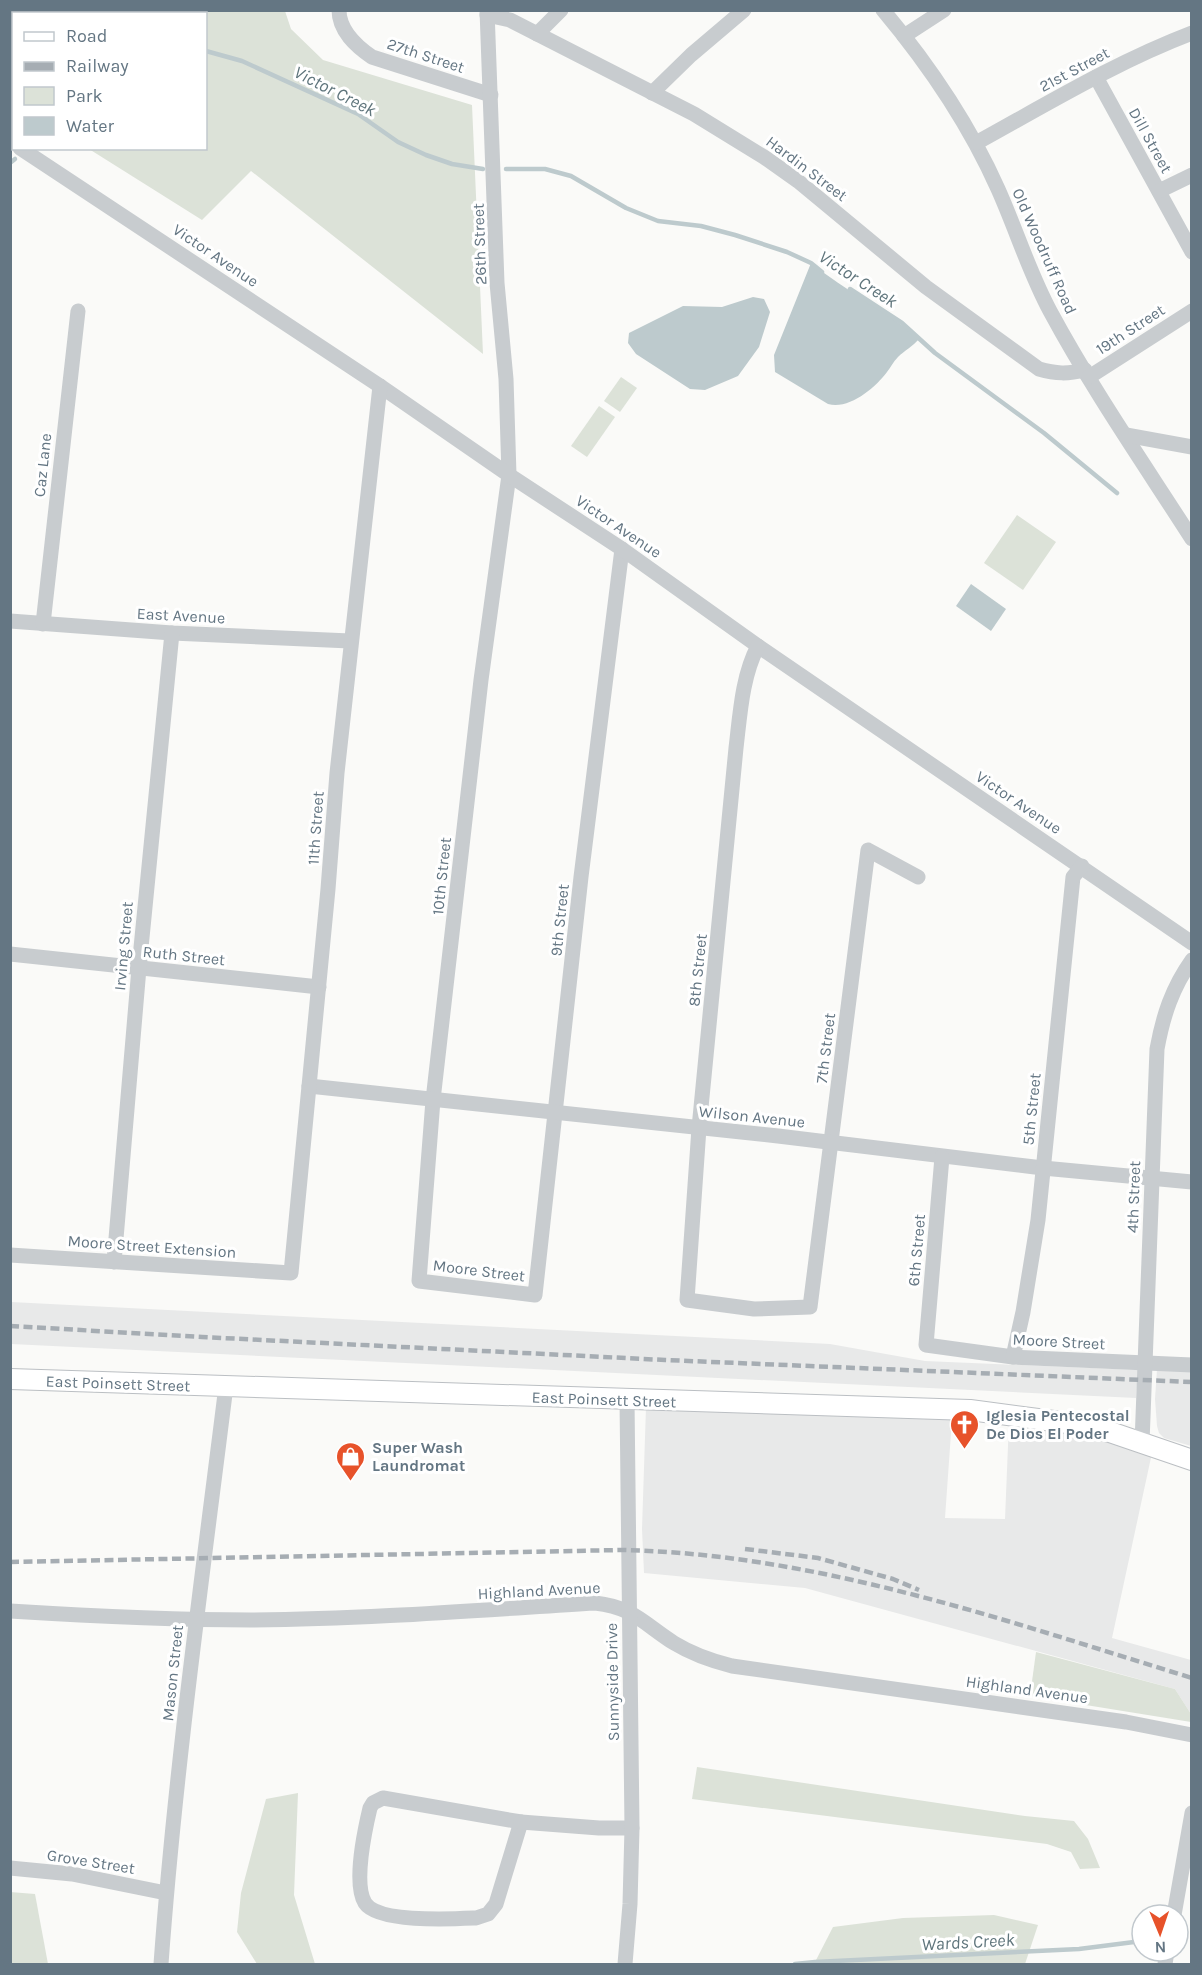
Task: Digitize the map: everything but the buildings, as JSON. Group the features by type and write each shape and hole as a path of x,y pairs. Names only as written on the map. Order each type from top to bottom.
{"main road":[{"name":"East Poinsett Street","path":"10,1380 970,1410 1061,1422 1110,1432 1191,1460"}],"street":[{"name":"27th Street","path":"339,10 341,23 349,37 372,57 491,94"},
{"path":"537,34 561,10"},
{"path":"652,93 691,55 744,10"},
{"name":"Old Woodruff Road","path":"883,10 951,100 976,143 998,189 1049,310 1191,539"},
{"path":"904,36 944,10"},
{"name":"26th Street","path":"487,13 497,283 506,379 509,475"},
{"name":"Hardin Street","path":"487,13 510,20 694,114 764,157 798,181 926,287 1039,369 1054,373 1087,374"},
{"name":"21st Street","path":"976,143 1096,77 1155,47 1191,33"},
{"name":"Dill Street","path":"1096,77 1191,252"},
{"name":"Victor Avenue","path":"23,150 622,549 758,646 1082,866 1120,896 1191,943"},
{"path":"1159,191 1191,175"},
{"name":"Caz Lane","path":"43,624 78,311"},
{"name":"19th Street","path":"1087,374 1191,311"},
{"name":"11th Street","path":"291,1273 350,641 380,386"},
{"path":"1126,435 1191,447"},
{"name":"10th Street","path":"420,1281 433,1100 481,680 509,475"},
{"name":"9th Street","path":"535,1295 581,877 622,549"},
{"name":"East Avenue","path":"10,621 172,633 350,641"},
{"name":"Irving Street","path":"114,1262 139,968 172,633"},
{"name":"8th Street","path":"758,646 752,656 737,739 699,1128 687,1300 754,1310 810,1306"},
{"name":"7th Street","path":"810,1306 868,850 918,877"},
{"name":"5th Street","path":"1013,1357 1032,1266 1073,876 1082,866"},
{"name":"Ruth Street","path":"10,954 319,987"},
{"name":"4th Street","path":"1142,1443 1155,1072 1159,1037 1173,992 1177,981 1191,960"},
{"name":"Wilson Avenue","path":"309,1086 1043,1168 1191,1182"},
{"name":"6th Street","path":"926,1346 942,1156"},
{"name":"Moore Street Extension","path":"10,1255 291,1273"},
{"name":"Moore Street","path":"420,1281 535,1295"},
{"name":"Moore Street","path":"926,1346 1013,1357 1191,1365"},
{"name":"Mason Street","path":"161,1965 166,1893 196,1620 226,1386"},
{"name":"Sunnyside Drive","path":"625,1965 630,1904 632,1827 627,1400"},
{"name":"Highland Avenue","path":"10,1611 196,1620 362,1617 595,1603 612,1605 629,1611 676,1644 702,1657 732,1666 1114,1720 1191,1735"},
{"path":"521,1822 496,1904 493,1910 482,1917 437,1919 405,1917 374,1912 365,1903 361,1890 362,1849 370,1808 378,1799 389,1798 521,1822 599,1828 632,1827"},
{"path":"1176,1903 1191,1813"},
{"name":"Grove Street","path":"10,1868 72,1874 166,1893"}],"shaded area":[{"path":"11,1302 830,1344 925,1361 1138,1370 1136,1398 11,1344"},
{"path":"1157,1369 1191,1371 1191,1446 1164,1438 1159,1433 1155,1399"},
{"path":"646,1407 828,1416 952,1419 945,1518 1005,1519 1009,1421 1102,1439 1152,1453 1112,1638 1191,1660 1191,1714 1175,1689 805,1588 644,1573 642,1529"}],"green space":[{"path":"285,11 291,29 323,60 472,105 483,354 251,171 202,220 91,150 207,150 207,12 200,12"},
{"path":"621,377 637,388 620,412 604,401"},
{"path":"599,406 615,417 587,457 571,446"},
{"path":"1017,515 1056,542 1023,590 984,563"},
{"path":"1036,1652 1175,1689 1191,1714 1191,1722 1030,1696"},
{"path":"697,1767 1025,1816 1074,1821 1088,1839 1100,1868 1080,1869 1071,1852 1047,1844 692,1799"},
{"path":"298,1793 294,1895 315,1964 257,1964 237,1932 241,1893 266,1799"},
{"path":"10,1892 35,1894 48,1964 11,1964"},
{"path":"994,1915 1038,1925 1025,1964 814,1964 833,1927 903,1918"}],"water":[{"path":"117,11 167,11 167,12"},
{"path":"811,263 919,339 898,357 869,391 844,404 828,404 775,372 774,355"},
{"path":"753,297 764,299 770,312 759,347 738,376 705,390 690,389 636,354 628,343 629,333 683,306 722,307"},
{"path":"971,584 1006,609 991,631 956,606"}],"waterway":[{"name":"Victor Creek","path":"207,51 242,61 358,114 398,142 426,155 452,164 483,169"},
{"name":"Victor Creek","path":"10,163 15,159"},
{"name":"Victor Creek","path":"506,169 545,169 571,176 626,208 658,221 701,226 735,235 787,252 811,263 822,272"},
{"name":"Victor Creek","path":"850,289 902,323 935,353 1044,433 1117,493"},
{"name":"Wards Creek","path":"795,1964 1079,1949 1130,1943"}],"railway":[{"path":"10,1326 665,1360 1192,1382"},
{"path":"745,1549 818,1558 893,1579 919,1590"},
{"path":"10,1562 622,1550 695,1554 840,1577 911,1594 1192,1678"}],"place":[{"name":"Iglesia Pentecostal De Dios El Poder","path":"965,1450"},
{"name":"Super Wash Laundromat","path":"351,1482"}]}
